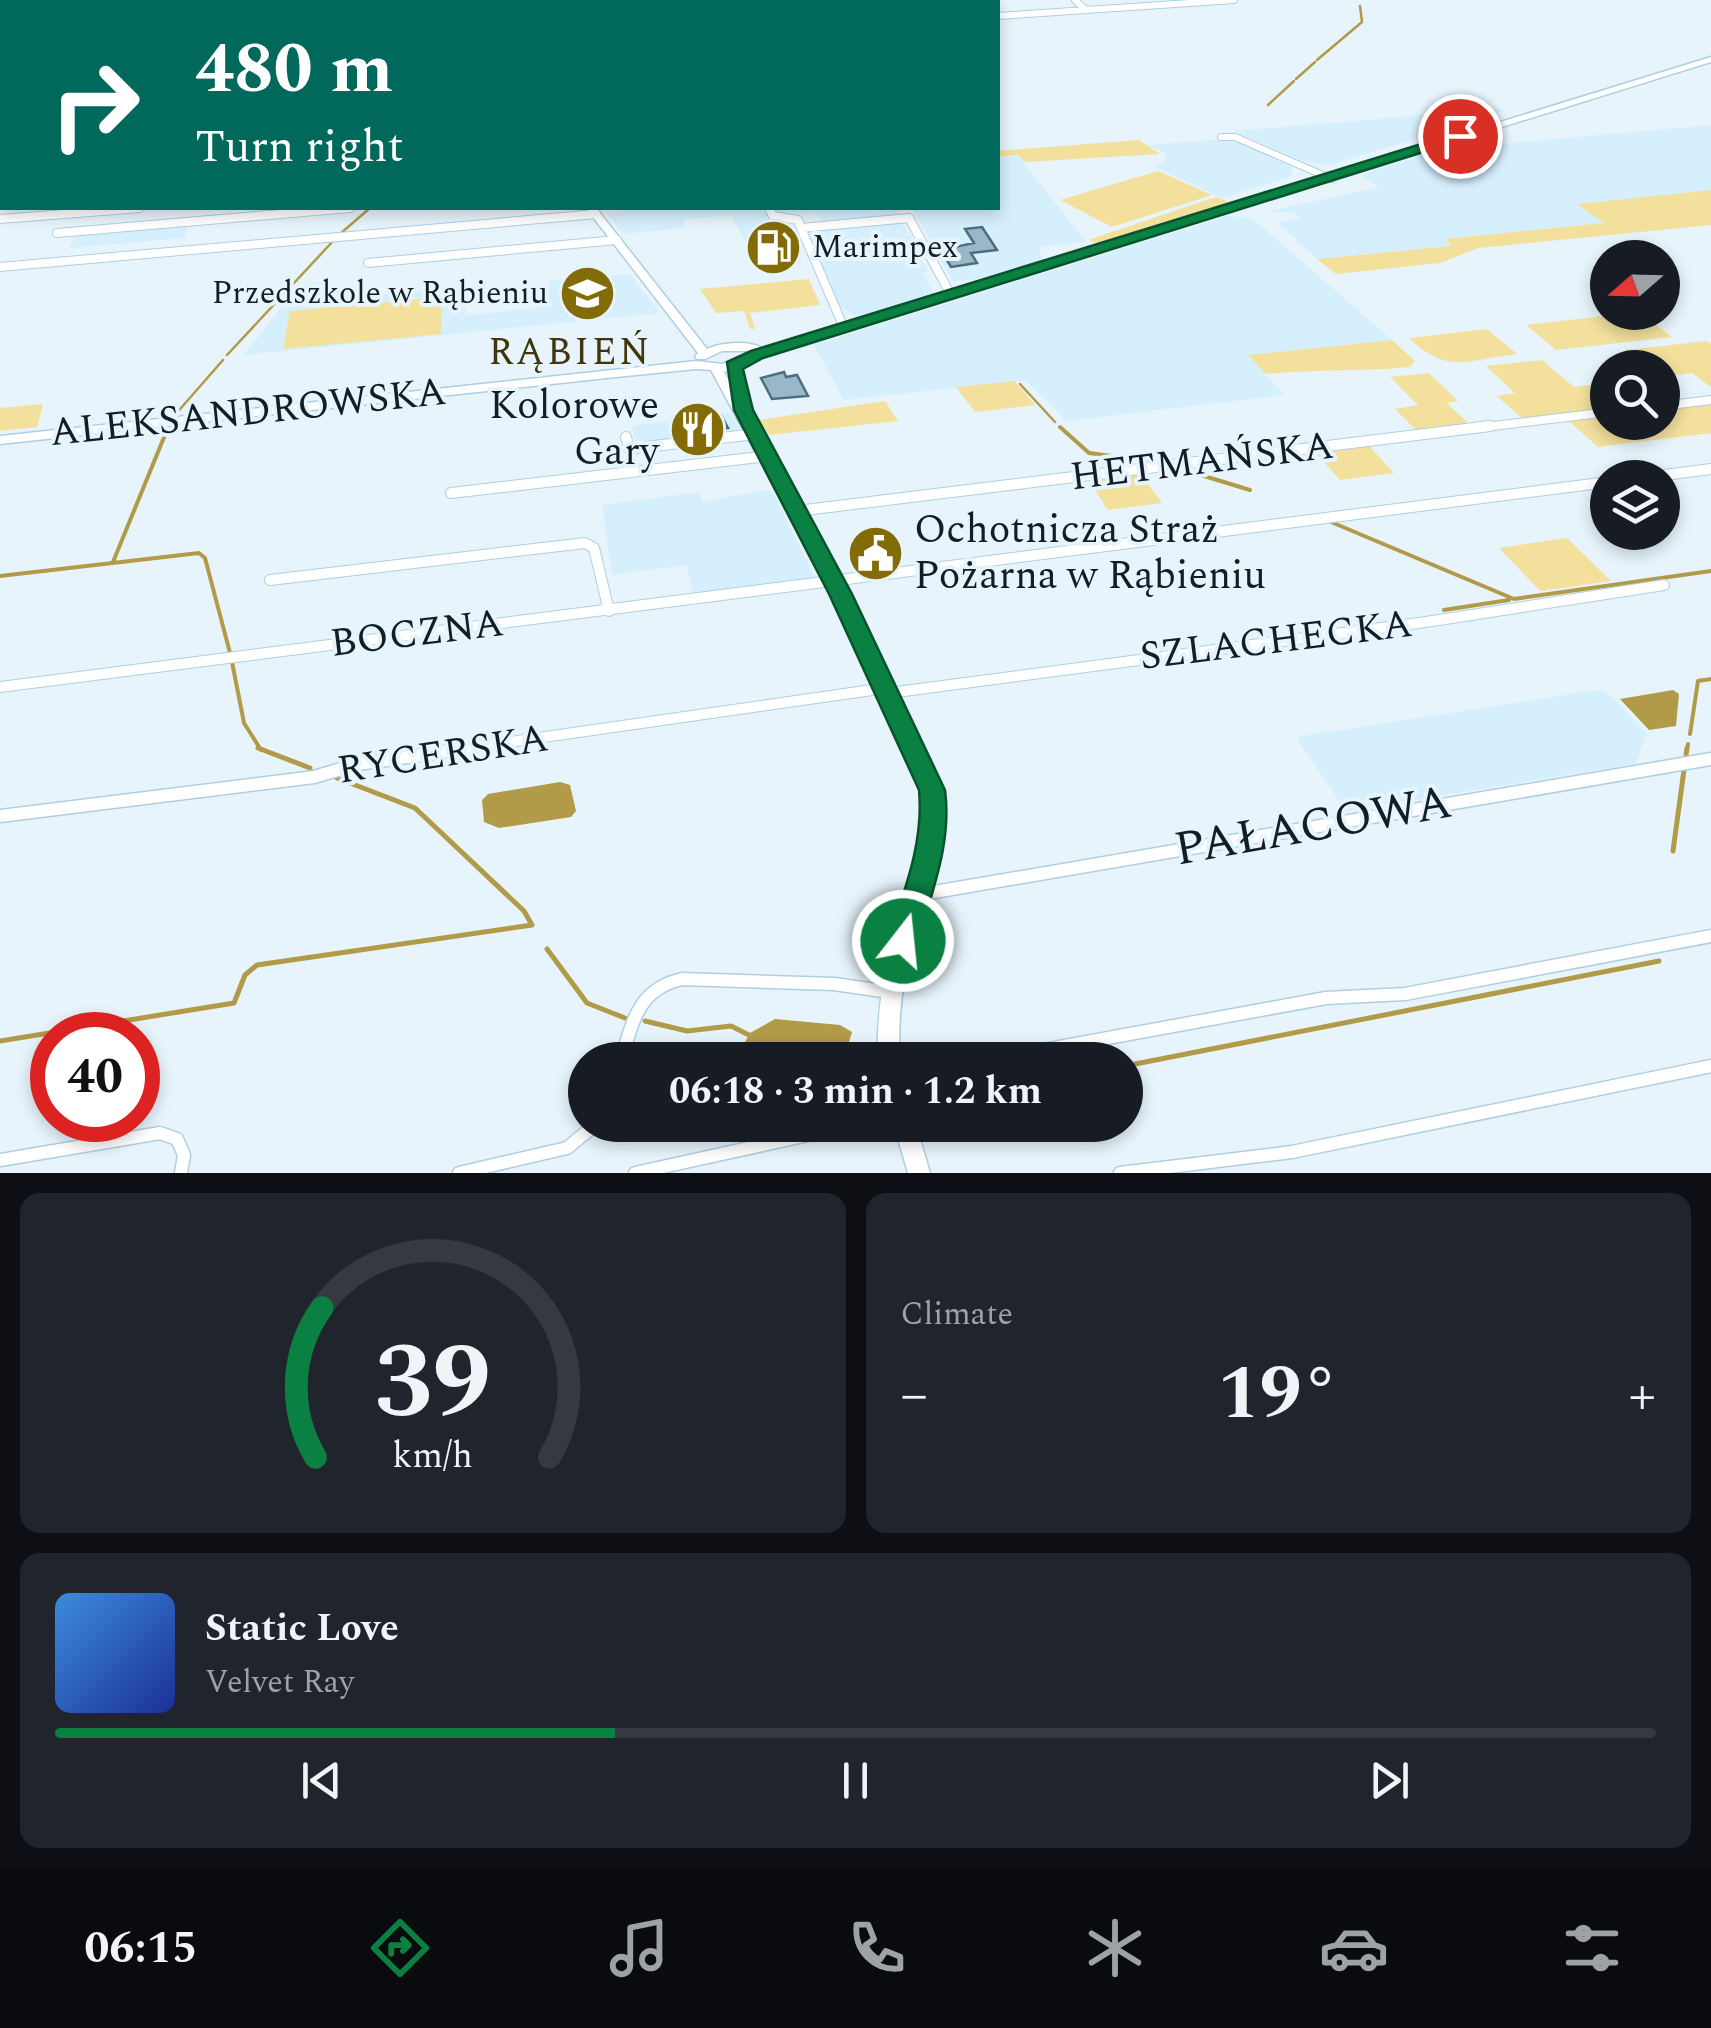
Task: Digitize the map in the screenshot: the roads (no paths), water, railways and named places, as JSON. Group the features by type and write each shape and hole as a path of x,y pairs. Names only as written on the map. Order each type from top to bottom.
{"main road":[{"path":"707,361 740,358 844,328 1711,58"},
{"path":"594,211 743,410 835,584 927,775 935,805 931,848 890,992 889,1042"},
{"path":"662,300 705,340 740,358"},
{"path":"707,361 720,346"},
{"path":"740,358 743,410"},
{"name":"ALEKSANDROWSKA","path":"0,440 707,361"},
{"path":"910,1142 919,1173"}],"street":[{"path":"1075,0 1086,10"},
{"path":"1000,16 1234,0"},
{"path":"1221,137 1235,137 1329,178"},
{"path":"0,219 115,210"},
{"path":"57,233 327,210"},
{"path":"770,210 772,216 798,220 844,328"},
{"path":"905,210 951,295"},
{"path":"0,267 594,211"},
{"path":"801,228 909,218"},
{"path":"368,262 617,240"},
{"path":"1680,404 1711,400"},
{"name":"HETMAŃSKA","path":"797,511 1590,414"},
{"path":"626,436 629,449 755,434"},
{"path":"451,493 768,456"},
{"path":"1680,473 1711,469"},
{"name":"BOCZNA","path":"0,687 835,584 1590,484"},
{"path":"270,580 585,543 594,548 609,610"},
{"name":"SZLACHECKA","path":"887,690 1426,622 1664,585"},
{"name":"RYCERSKA","path":"0,816 314,777 358,764 887,690"},
{"name":"PAŁACOWA","path":"916,896 1711,759"},
{"path":"1086,1042 1326,998 1406,994 1711,936"},
{"path":"627,1042 644,993 658,982 682,979 834,984 890,992"},
{"path":"1120,1173 1310,1149 1711,1066"},
{"path":"0,1160 160,1133 178,1139 184,1155 181,1173"},
{"path":"459,1173 546,1156 574,1142"},
{"path":"635,1173 776,1142"}],"waterway":[{"path":"1317,60 1362,22 1360,6"},
{"path":"1296,79 1315,62"},
{"path":"1268,105 1294,81"},
{"path":"340,234 368,210"},
{"path":"227,355 334,240"},
{"path":"174,416 223,360"},
{"path":"1020,384 1055,422"},
{"path":"1060,427 1089,453 1158,462"},
{"path":"113,562 167,430"},
{"path":"1181,469 1250,490"},
{"path":"1331,522 1514,599 1711,571"},
{"path":"0,576 199,553 205,558 230,653"},
{"path":"1444,610 1509,600"},
{"path":"232,662 244,723 260,749"},
{"path":"1690,734 1698,681 1711,679"},
{"path":"1687,750 1688,744"},
{"path":"1673,851 1687,748"},
{"path":"260,749 310,768"},
{"path":"0,1041 234,1003 245,975 257,965 532,925 524,911 415,808 337,778"},
{"path":"547,949 587,1003 625,1018"},
{"path":"1143,1062 1659,961"},
{"path":"645,1021 687,1031 731,1026 753,1037"}],"place":[{"name":"Marimpex","path":"773,247"},
{"name":"Przedszkole w Rąbieniu","path":"587,293"},
{"name":"Kolorowe Gary","path":"698,429"},
{"name":"Ochotnicza Straż Pożarna w Rąbieniu","path":"875,553"}],"district":[{"name":"RĄBIEŃ","path":"570,353"}]}
